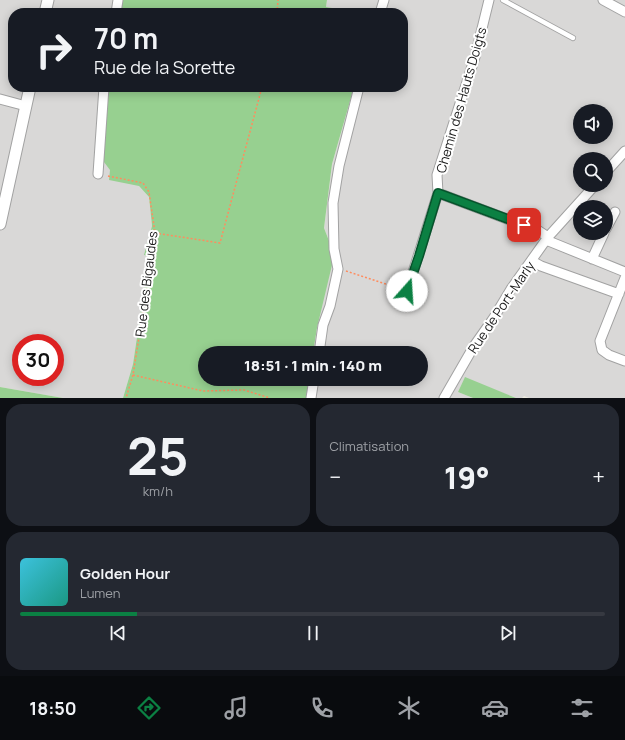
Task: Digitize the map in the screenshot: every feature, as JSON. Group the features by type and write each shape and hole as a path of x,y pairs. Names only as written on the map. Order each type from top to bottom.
{"street":[{"name":"Chemin des Hauts Doigts","path":"407,291 438,193 437,175 475,57 489,0"},
{"path":"603,0 625,12"},
{"path":"0,224 23,105 23,92"},
{"path":"0,196 23,105 28,92"},
{"path":"98,174 104,92"},
{"path":"320,346 338,269 334,249 333,203 339,166 358,92"},
{"path":"0,99 23,105"},
{"path":"613,164 625,151"},
{"name":"Rue de Port-Marly","path":"444,398 474,346 511,288 547,238 588,192"},
{"path":"438,193 539,231 547,238 592,260 625,272"},
{"path":"613,216 615,212"},
{"path":"592,260 601,240"},
{"path":"532,260 541,266 620,294"},
{"path":"625,278 620,294 600,341 602,350 609,355 625,361"},
{"path":"311,398 313,386"}],"lane":[{"path":"503,0 573,38"}],"path":[{"path":"155,233 220,243 261,92"},
{"name":"Rue des Bigaudes","path":"98,174 143,183 150,192 155,233 151,247 149,274 133,375 126,398"},
{"path":"338,269 407,291"},
{"path":"133,375 203,391 244,390 270,398"}],"shaded area":[{"path":"0,0 123,0 121,8 8,8 8,92 108,92 139,186 149,197 152,226 145,255 149,256 133,364 123,398 63,398 0,387"},
{"path":"327,0 625,0 625,398 529,398 524,396 522,398 516,398 465,378 458,392 473,398 306,398 308,386 428,386 428,346 314,346 331,246 324,228 332,164 353,92 408,92 408,8 326,7"}],"green space":[{"path":"123,0 327,0 326,7 332,8 121,8"},
{"path":"106,92 353,92 332,164 324,228 331,246 332,265 314,346 198,346 198,386 308,386 306,398 123,398 133,364 149,256 144,255 152,226 149,197 139,186 109,180 110,170 101,158"},
{"path":"465,377 516,398 473,398 458,392"},
{"path":"0,387 63,398 0,398"}],"route":[{"path":"407,291 438,193 524,225"}]}
